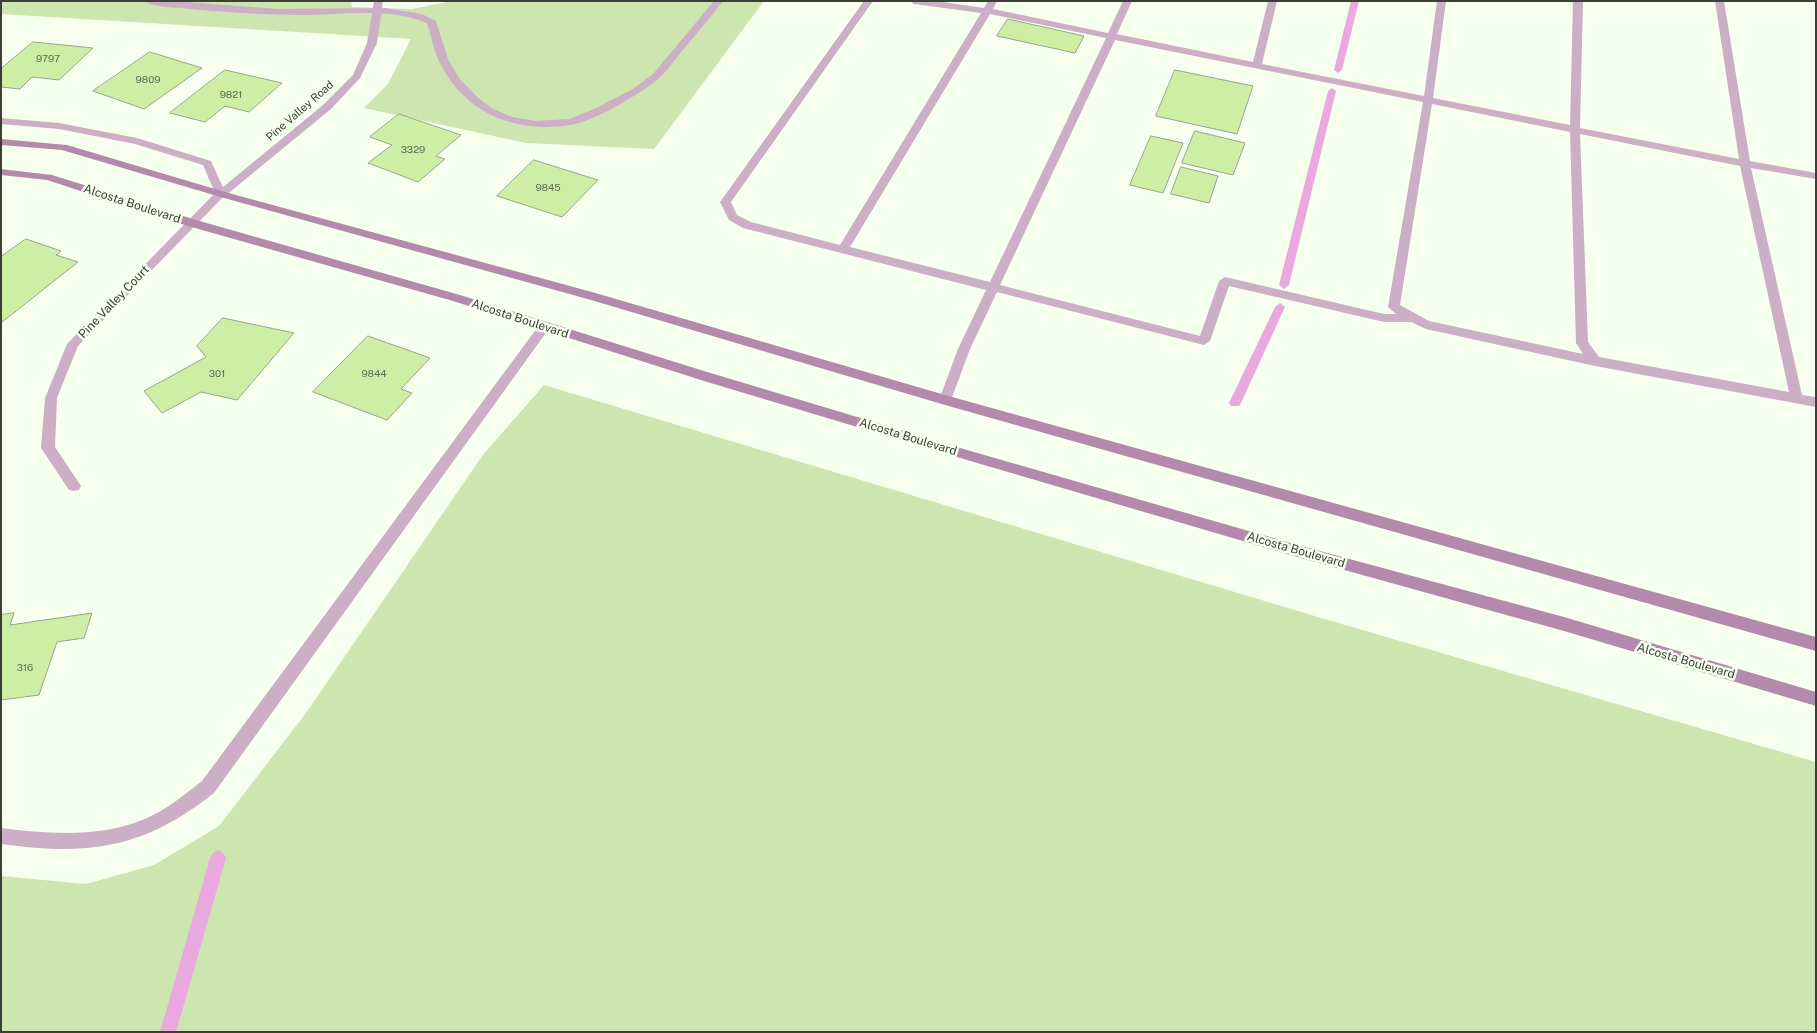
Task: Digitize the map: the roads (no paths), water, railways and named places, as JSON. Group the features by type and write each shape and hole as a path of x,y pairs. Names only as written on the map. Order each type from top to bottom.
{"main road":[{"path":"1,142 63,147 222,194 592,296 945,400 1816,644"},
{"name":"Alcosta Boulevard","path":"1,172 48,177 192,224 456,298 723,382 1294,550 1564,624 1816,699"}],"street":[{"path":"149,1 224,9 300,12 378,6 420,14 431,21 443,59 455,79 473,99 489,111 510,120 536,124 570,122 596,112 636,91 656,76 719,1"},
{"path":"869,1 725,202 733,217 747,225 1204,341 1225,281 1384,318 1411,318"},
{"path":"914,1 987,11 1745,164 1719,1"},
{"path":"843,249 993,1"},
{"path":"945,400 964,349 1113,37 1128,1"},
{"path":"1257,66 1273,1"},
{"path":"1442,1 1428,100 1394,307 1426,325 1595,362 1816,402"},
{"path":"1578,1 1575,130 1582,343 1595,362"},
{"name":"Pine Valley Road","path":"222,194 327,107 357,76 372,43 378,6"},
{"path":"1,121 59,126 137,141 207,163 222,194"},
{"name":"Pine Valley Court","path":"74,486 48,448 51,398 73,344 222,194"},
{"path":"1,836 34,841 92,840 142,828 178,810 208,787 241,745 544,327"}],"lane":[{"path":"1797,399 1745,164 1816,176"}],"waterway":[{"path":"1338,70 1355,1"},
{"path":"1284,285 1332,91"},
{"path":"1235,403 1280,307"},
{"path":"168,1032 218,858"}]}
